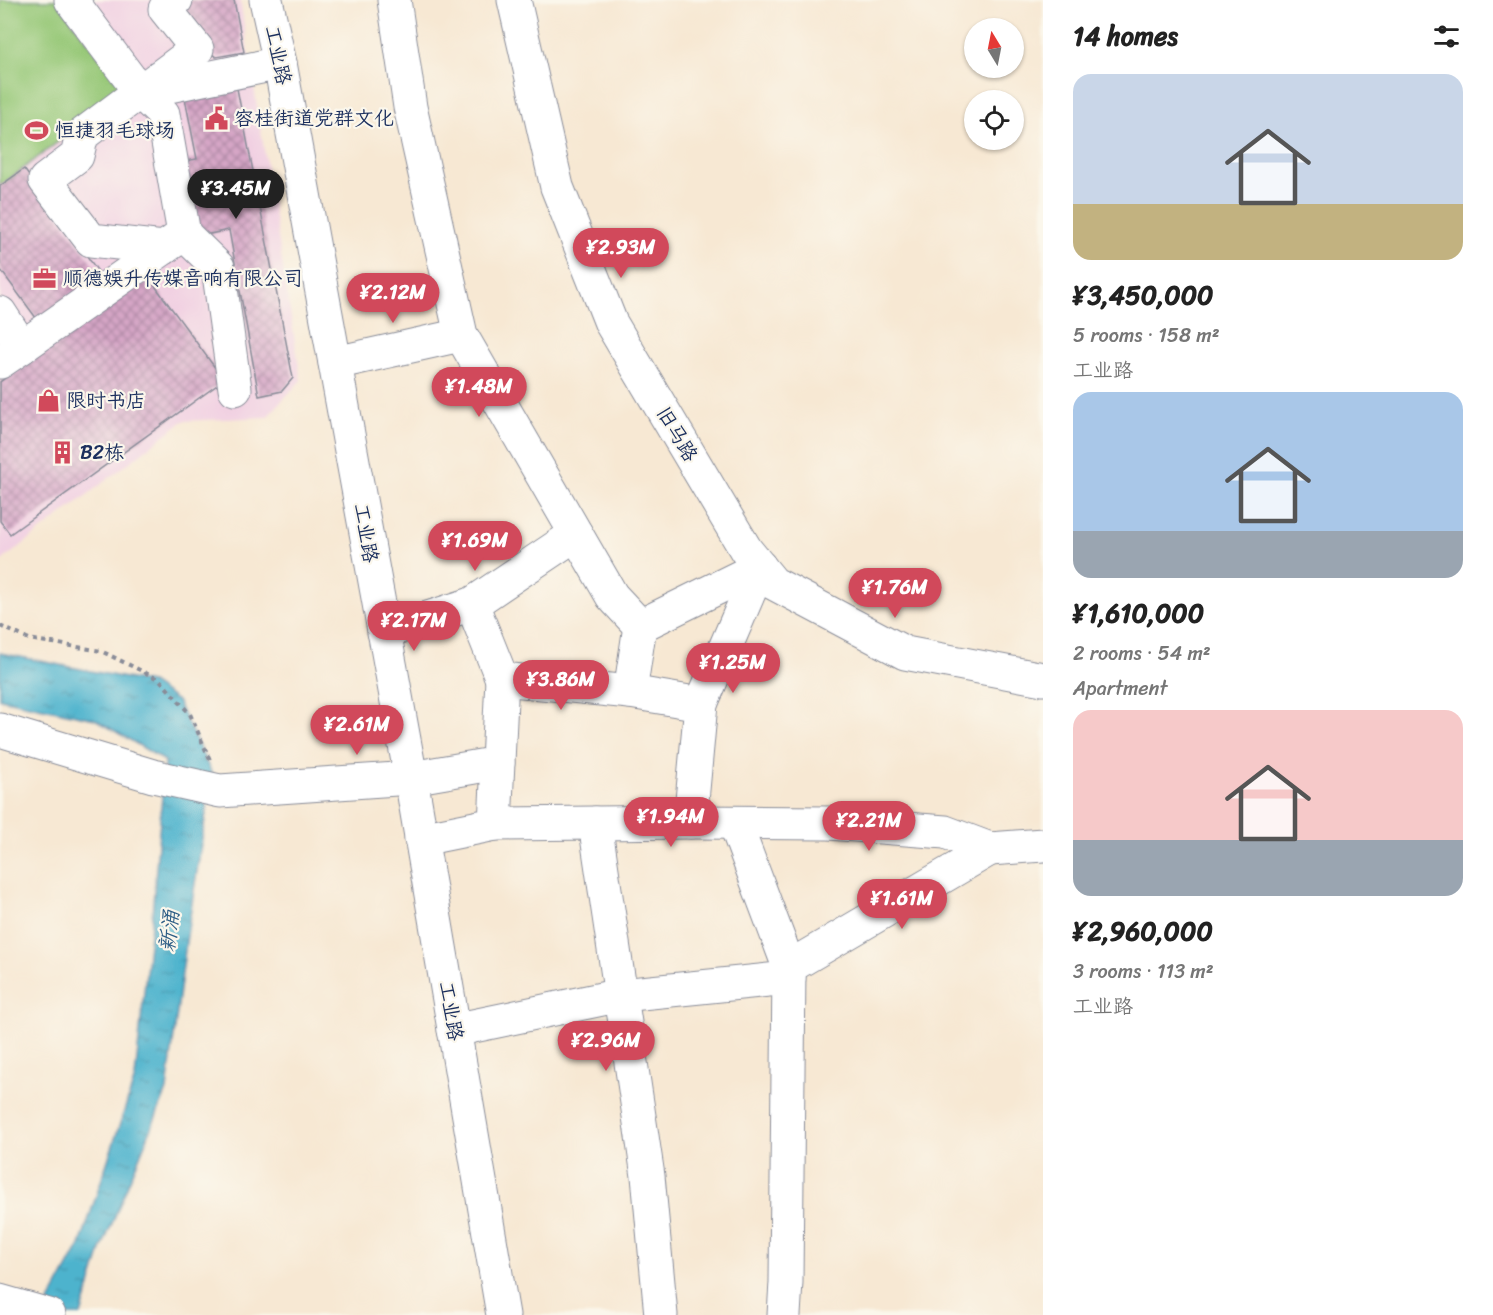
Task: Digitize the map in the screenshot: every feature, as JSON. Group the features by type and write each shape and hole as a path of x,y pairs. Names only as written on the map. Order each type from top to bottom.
{"street":[{"path":"71,0 140,92 163,114 174,241"},
{"name":"工业路","path":"266,0 280,63 411,778 503,1315"},
{"path":"394,0 410,107 461,335 612,596 640,626"},
{"name":"旧马路","path":"514,0 557,187 611,322 746,550 773,583 904,652 1043,679"},
{"path":"166,3 197,50 82,135 77,156 45,180 91,240 174,241 218,267 235,389"},
{"path":"140,92 280,63"},
{"path":"0,313 11,354 174,241"},
{"path":"335,363 461,335"},
{"path":"384,632 472,604 576,534"},
{"path":"640,626 760,567"},
{"path":"690,822 701,704 760,567"},
{"path":"472,604 502,680 495,824"},
{"path":"630,692 640,626"},
{"path":"502,680 630,692 701,704"},
{"path":"0,730 153,776 221,791 411,778 498,763"},
{"path":"595,823 648,1176 661,1315"},
{"path":"735,823 789,973 784,1315"},
{"path":"421,839 495,824 829,823 945,832 990,849 1043,845"},
{"path":"454,1030 621,995 789,973 990,849"},
{"path":"0,1301 49,1315"}],"path":[{"path":"0,626 29,639 101,651 160,680 190,714 221,791"}],"shaded area":[{"path":"0,0 240,0 301,380 267,417 183,421 0,562"}],"green space":[{"name":"恒捷羽毛球场","path":"0,0 56,0 125,91 0,186"}],"water":[{"name":"新涌","path":"0,653 151,683 177,701 212,774 186,942 167,1090 101,1250 81,1315 47,1315 49,1302 80,1245 135,1078 165,761 95,719 0,699"}],"building":[{"path":"182,0 234,0 244,52 216,57 193,39"},
{"path":"235,78 293,378 282,391 259,396 229,230 195,237 180,162 197,159 183,88"},
{"path":"24,169 105,281 42,326 0,269 0,186"},
{"name":"B2栋","path":"147,275 224,380 10,534 0,521 0,382"}],"place":[{"name":"容桂街道党群文化","path":"216,118"},
{"name":"恒捷羽毛球场","path":"37,130"},
{"name":"顺德娱升传媒音响有限公司","path":"45,278"},
{"name":"限时书店","path":"48,400"},
{"name":"B2栋","path":"62,452"}]}
